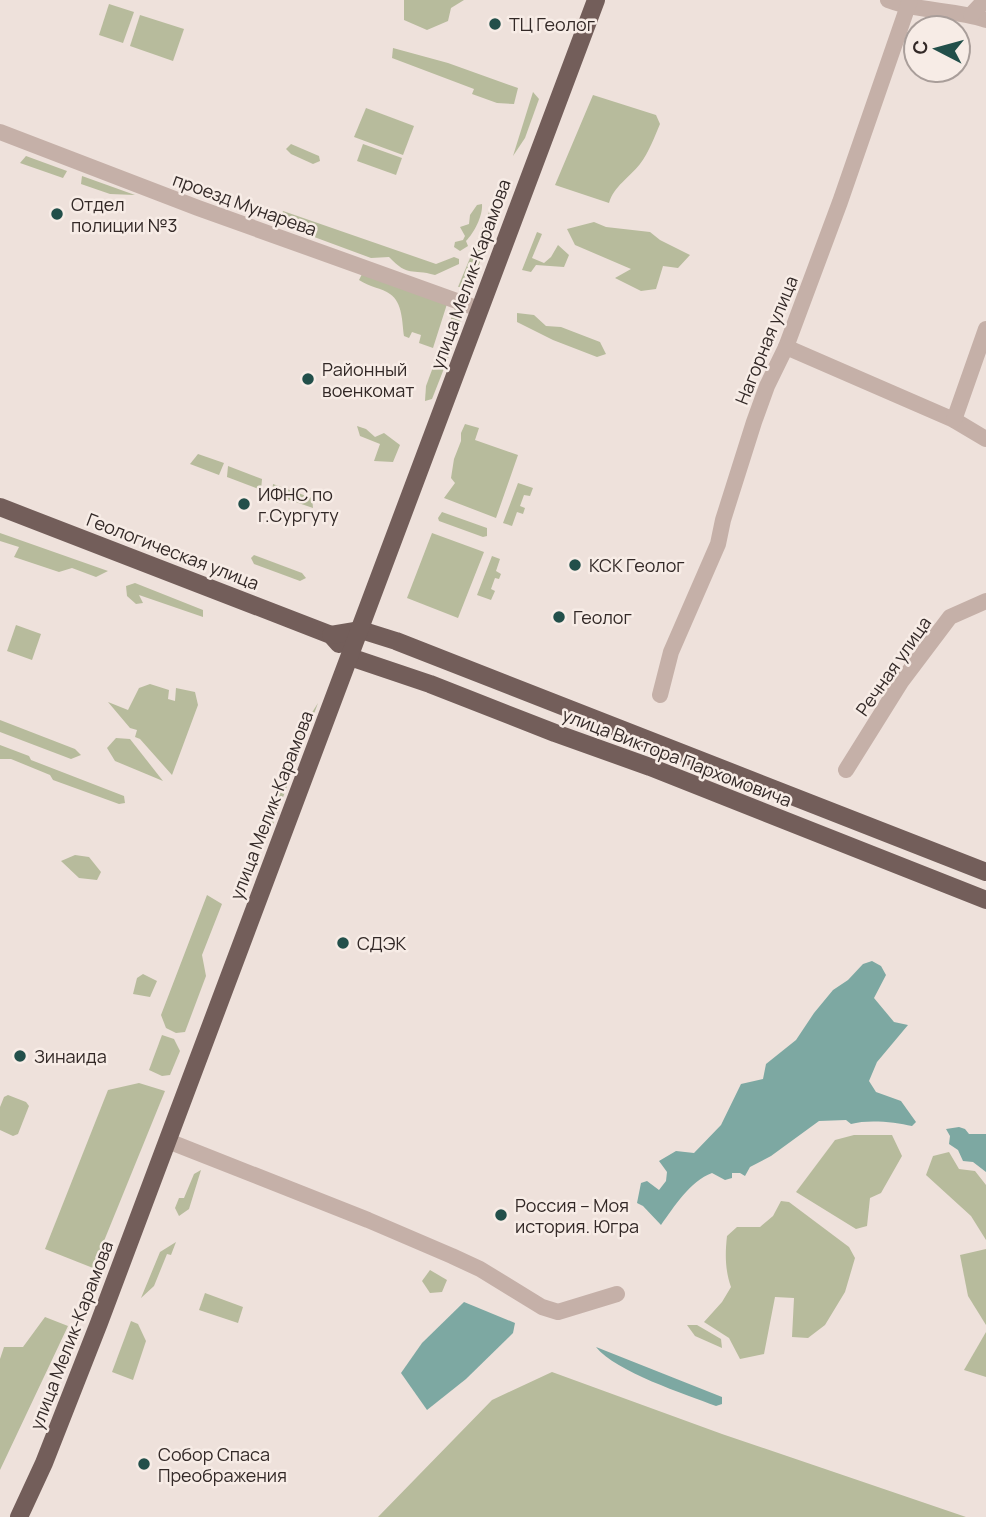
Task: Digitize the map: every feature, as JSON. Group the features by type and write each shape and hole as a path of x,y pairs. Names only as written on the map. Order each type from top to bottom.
{"main road":[{"name":"улица Мелик-Карамова","path":"19,1517 84,1363 596,0"},
{"name":"Геологическая улица","path":"0,507 331,635 350,657"},
{"path":"331,635 361,630"},
{"name":"улица Виктора Пархомовича","path":"361,630 444,659 986,872"},
{"name":"улица Виктора Пархомовича","path":"350,657 430,684 732,798 986,900"},
{"path":"732,798 742,775"}],"street":[{"path":"888,0 978,17 985,0"},
{"name":"Нагорная улица","path":"660,695 671,652 718,544 754,422 767,386 786,347 840,202 908,4"},
{"name":"проезд Мунарева","path":"0,132 198,208 479,309"},
{"path":"954,420 986,329"},
{"path":"786,347 954,420 986,439"},
{"name":"Речная улица","path":"846,770 901,682 950,617 986,601"},
{"path":"168,1141 452,1256 480,1269 542,1307 558,1312 617,1294"}],"green space":[{"path":"404,0 464,0 451,8 448,21 427,30 404,20"},
{"path":"109,4 134,12 123,43 99,35"},
{"path":"140,15 184,29 173,61 130,46"},
{"path":"393,48 448,63 518,88 514,104 497,103 472,94 474,89 392,58"},
{"path":"533,92 539,99 525,138 513,156"},
{"path":"593,95 656,115 660,124 643,159 618,187 609,203 555,185"},
{"path":"366,108 414,126 403,155 354,137"},
{"path":"291,144 319,156 320,161 313,164 291,154 286,149"},
{"path":"363,144 402,158 396,175 357,161"},
{"path":"26,156 67,171 63,178 20,163"},
{"path":"82,176 135,195 110,194 81,184"},
{"path":"482,204 477,224 466,241 468,246 460,251 454,247 455,242 463,240 465,236 460,227 469,224 470,215 477,205"},
{"path":"283,211 436,264 454,257 459,259 459,264 435,275 406,270 389,257 371,258 279,224"},
{"path":"489,212 492,229 471,286 458,287"},
{"path":"594,222 606,227 650,232 690,255 678,268 663,266 656,289 641,291 615,278 631,269 575,245 567,229"},
{"path":"537,232 542,234 532,258 544,263 558,245 569,255 564,267 536,265 531,272 522,270"},
{"path":"362,274 447,304 433,348 419,343 421,335 412,332 409,338 404,336 401,314 394,298 387,292 359,280"},
{"path":"456,305 461,312 460,328 432,399 425,401 426,386"},
{"path":"517,313 534,315 546,326 561,327 600,342 606,354 597,357 553,340 517,322"},
{"path":"465,424 479,428 475,440 518,455 496,518 444,498 455,483 451,478 454,459"},
{"path":"357,426 366,429 375,437 384,433 400,445 393,462 374,461 380,444 360,436"},
{"path":"198,454 224,463 219,475 190,464"},
{"path":"228,466 262,479 261,490 227,477"},
{"path":"518,483 533,488 530,496 524,495 520,506 525,508 523,514 517,512 512,526 503,523"},
{"path":"273,484 312,498 313,508 272,494"},
{"path":"442,512 487,528 487,536 483,537 439,521"},
{"path":"0,533 108,571 96,577 72,568 59,572 14,557 19,547 0,541"},
{"path":"432,533 484,552 458,618 407,598"},
{"path":"254,555 302,573 306,578 300,581 254,564 251,558"},
{"path":"492,556 500,559 496,571 501,574 499,579 495,578 491,589 495,591 491,600 477,595"},
{"path":"135,583 203,610 203,617 139,595 143,603 136,604 127,596 126,586"},
{"path":"16,625 41,634 32,660 7,651"},
{"path":"150,684 169,690 168,699 175,701 176,688 195,692 198,705 172,775 140,739 135,737 137,730 130,728 108,702 128,710 139,688"},
{"path":"318,703 272,827 261,823 269,813 303,727"},
{"path":"0,720 75,749 81,755 71,759 0,732"},
{"path":"116,738 130,739 163,781 115,761 107,748"},
{"path":"0,745 124,796 125,803 119,804 53,780 50,775 11,759 0,759"},
{"path":"75,855 89,857 101,872 97,880 79,878 61,861"},
{"path":"207,895 222,904 202,955 206,976 185,1032 176,1033 166,1028 161,1015"},
{"path":"143,974 157,981 150,997 133,994 137,978"},
{"path":"162,1035 174,1039 180,1051 170,1075 162,1076 149,1070"},
{"path":"139,1083 165,1091 93,1268 45,1249 108,1090"},
{"path":"8,1095 26,1102 29,1106 18,1134 13,1136 0,1130 0,1107 4,1097"},
{"path":"854,1135 892,1135 902,1156 881,1193 870,1198 867,1226 856,1229 796,1192 835,1140"},
{"path":"949,1152 959,1169 975,1171 986,1185 986,1240 971,1216 926,1175 933,1156"},
{"path":"201,1170 189,1209 179,1216 175,1208 179,1198 184,1198 194,1174"},
{"path":"781,1201 789,1202 849,1247 855,1258 845,1292 825,1325 808,1338 792,1337 794,1298 775,1297 764,1354 740,1359 729,1338 704,1322 731,1287 726,1262 727,1236 737,1227 760,1227 773,1216"},
{"path":"176,1242 171,1255 167,1254 154,1286 141,1298 160,1252"},
{"path":"986,1249 986,1325 968,1296 960,1255"},
{"path":"430,1270 447,1280 442,1292 430,1293 422,1281"},
{"path":"205,1293 243,1307 238,1323 199,1310"},
{"path":"45,1317 68,1326 0,1470 0,1359 4,1347 23,1347"},
{"path":"131,1321 138,1324 146,1341 133,1380 112,1372"},
{"path":"687,1325 697,1325 721,1339 722,1348 695,1336"},
{"path":"986,1332 986,1377 964,1370"},
{"path":"552,1372 722,1434 966,1517 378,1517 492,1400"}],"water":[{"path":"872,961 881,966 886,975 874,998 894,1022 908,1025 877,1062 869,1081 876,1092 901,1101 916,1122 912,1126 882,1122 851,1124 846,1120 819,1121 771,1156 750,1167 745,1176 732,1173 732,1178 725,1180 712,1173 704,1177 683,1195 661,1225 637,1203 641,1183 647,1181 659,1190 666,1181 667,1172 659,1161 676,1151 694,1153 721,1125 741,1084 763,1079 766,1064 796,1040 833,990 848,980 863,964"},
{"path":"959,1127 969,1134 986,1134 986,1172 973,1162 963,1161 958,1150 949,1144 950,1136 946,1129"},
{"path":"464,1302 515,1323 513,1333 466,1379 427,1410 401,1373 422,1343"},
{"path":"596,1347 722,1397 722,1404 716,1406 652,1381 619,1365"}],"place":[{"name":"ТЦ Геолог","path":"495,24"},
{"name":"Отдел полиции №3","path":"57,214"},
{"name":"Районный военкомат","path":"308,379"},
{"name":"ИФНС по г.Сургуту","path":"244,504"},
{"name":"КСК Геолог","path":"575,565"},
{"name":"Геолог","path":"559,617"},
{"name":"СДЭК","path":"343,943"},
{"name":"Зинаида","path":"20,1056"},
{"name":"Россия – Моя история. Югра","path":"501,1215"},
{"name":"Собор Спаса Преображения","path":"144,1464"}]}
